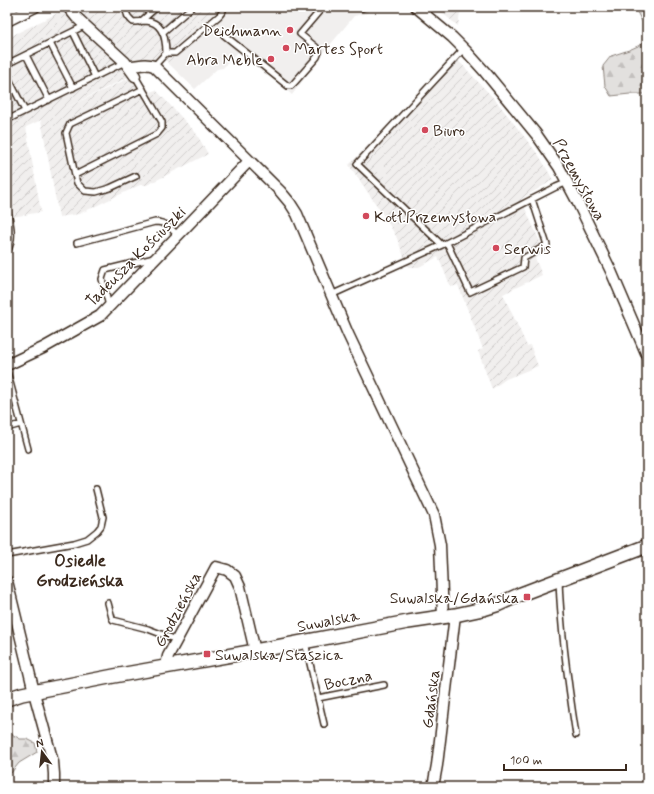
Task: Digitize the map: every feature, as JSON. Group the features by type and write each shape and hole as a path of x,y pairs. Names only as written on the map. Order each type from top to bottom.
{"street":[{"path":"7,21 14,12 35,7"},
{"path":"68,7 76,17 126,64 135,76"},
{"name":"Przemysłowa","path":"416,7 452,37 467,52 536,134 556,161 568,182 611,271 647,355"},
{"path":"126,64 133,66 144,63 154,66"},
{"name":"Gdańska","path":"154,66 248,161 280,191 297,214 359,357 434,515 440,545 449,616 437,765 433,787"},
{"name":"Tadeusza Kościuszki","path":"7,365 41,349 100,316 248,161"},
{"name":"Suwalska","path":"7,699 114,676 483,609 647,546"},
{"name":"Grodzieńska","path":"168,666 168,656 216,567 227,570 235,576 240,588 255,650"},
{"path":"7,581 53,762 54,787"}],"lane":[{"path":"126,7 126,13 133,22 152,22 162,32 166,42 166,53 154,66"},
{"path":"140,22 157,7"},
{"path":"162,32 192,7"},
{"path":"166,53 175,53 219,16 223,11 222,7"},
{"path":"224,35 288,86 290,86 294,84 317,57 319,52 300,34 323,7"},
{"path":"360,7 364,7"},
{"path":"7,64 86,26"},
{"path":"74,32 95,77"},
{"path":"50,43 73,88"},
{"path":"460,53 357,164 445,244 470,292 523,267 524,258 547,245 532,199"},
{"path":"26,55 49,100"},
{"path":"7,120 95,77 126,64"},
{"path":"7,75 25,111"},
{"path":"75,175 157,134 162,128 162,122 135,76"},
{"path":"136,176 110,188 96,192 85,191 77,183 66,133 70,124 143,89"},
{"path":"331,295 445,244 568,182"},
{"path":"7,208 12,238 7,252"},
{"path":"76,243 155,222 164,223 178,236"},
{"path":"109,306 102,279 105,270 157,257"},
{"path":"7,371 28,449"},
{"path":"7,428 21,424"},
{"path":"7,555 74,543 86,539 97,531 101,526 103,517 96,489"},
{"path":"559,579 566,668 576,735"},
{"path":"108,603 113,620 148,629 177,640"},
{"name":"Boczna","path":"305,641 324,724"},
{"name":"Boczna","path":"318,698 384,685"}],"shaded area":[{"path":"70,7 227,7 229,9 168,63 165,59 59,111 138,74 150,92 156,90 196,133 208,154 147,185 140,185 79,214 59,217 41,120 26,127 41,212 12,217 7,186 7,38"},
{"path":"227,7 371,7 367,13 354,16 321,56 292,95 240,50 223,68 217,69 195,89 168,63 229,9"},
{"path":"435,7 461,7 458,26"},
{"path":"454,56 497,102 540,157 553,180 521,199 545,253 535,258 542,275 503,294 527,346 530,345 538,366 506,379 492,389 478,351 483,349 458,285 451,287 438,257 419,267 408,267 396,236 349,165"}],"green space":[{"path":"631,7 647,7 647,94 611,96 605,86 603,66 611,56 629,50 645,41 646,29 637,12"},
{"path":"7,731 20,739 27,739 35,743 37,752 19,763 11,773 7,774"}],"place":[{"name":"Deichmann","path":"290,30"},
{"name":"Martes Sport","path":"286,48"},
{"name":"Abra Meble","path":"271,59"},
{"name":"Biuro","path":"425,130"},
{"name":"Kotł.Przemysłowa","path":"366,216"},
{"name":"Serwis","path":"496,248"},
{"name":"Suwalska/Gdańska","path":"527,597"},
{"name":"Suwalska/Staszica","path":"207,654"}],"district":[{"name":"Osiedle Grodzieńska","path":"80,570"}]}
